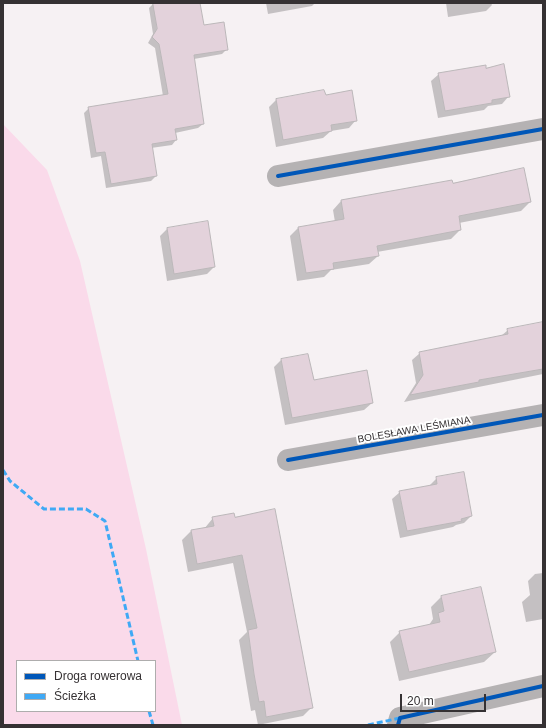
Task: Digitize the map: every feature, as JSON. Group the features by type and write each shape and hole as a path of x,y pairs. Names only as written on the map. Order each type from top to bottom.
{"street":[{"path":"278,176 543,129"},
{"name":"BOLESŁAWA LEŚMIANA","path":"288,460 543,415"},
{"path":"398,725 400,718 543,686"}],"shaded area":[{"path":"3,124 47,170 80,261 146,549 182,725 3,725"}],"building":[{"path":"153,3 200,3 204,25 224,22 228,50 194,55 204,124 175,129 177,140 152,144 157,176 111,184 105,152 96,153 88,107 168,94 159,44 152,37 157,29"},
{"path":"504,64 510,97 492,100 492,103 445,111 438,73 486,65 486,68"},
{"path":"324,90 326,95 352,90 357,121 331,125 332,131 283,140 276,99"},
{"path":"524,168 531,202 459,216 461,230 377,246 379,256 333,263 334,269 306,273 298,227 344,219 341,200 452,180 453,183"},
{"path":"208,221 215,267 174,274 167,228"},
{"path":"543,322 543,369 479,380 479,382 410,395 423,375 419,352 508,334 507,329"},
{"path":"308,354 314,380 367,370 373,403 292,418 281,359"},
{"path":"464,472 472,516 461,519 462,521 407,531 399,491 437,484 436,477"},
{"path":"275,509 313,708 266,717 264,701 259,702 254,674 248,630 257,628 242,555 197,564 191,530 214,526 212,517 234,513 235,517"},
{"path":"481,587 496,652 409,672 399,631 440,622 438,613 444,611 441,596"}],"marked path":[{"path":"3,470 10,481 44,509 86,509 105,521 138,660"},
{"path":"149,712 153,725"},
{"path":"368,725 400,718"}],"cycle path":[{"path":"278,176 543,129"},
{"path":"288,460 543,415"},
{"path":"398,725 400,718 543,686"}]}
